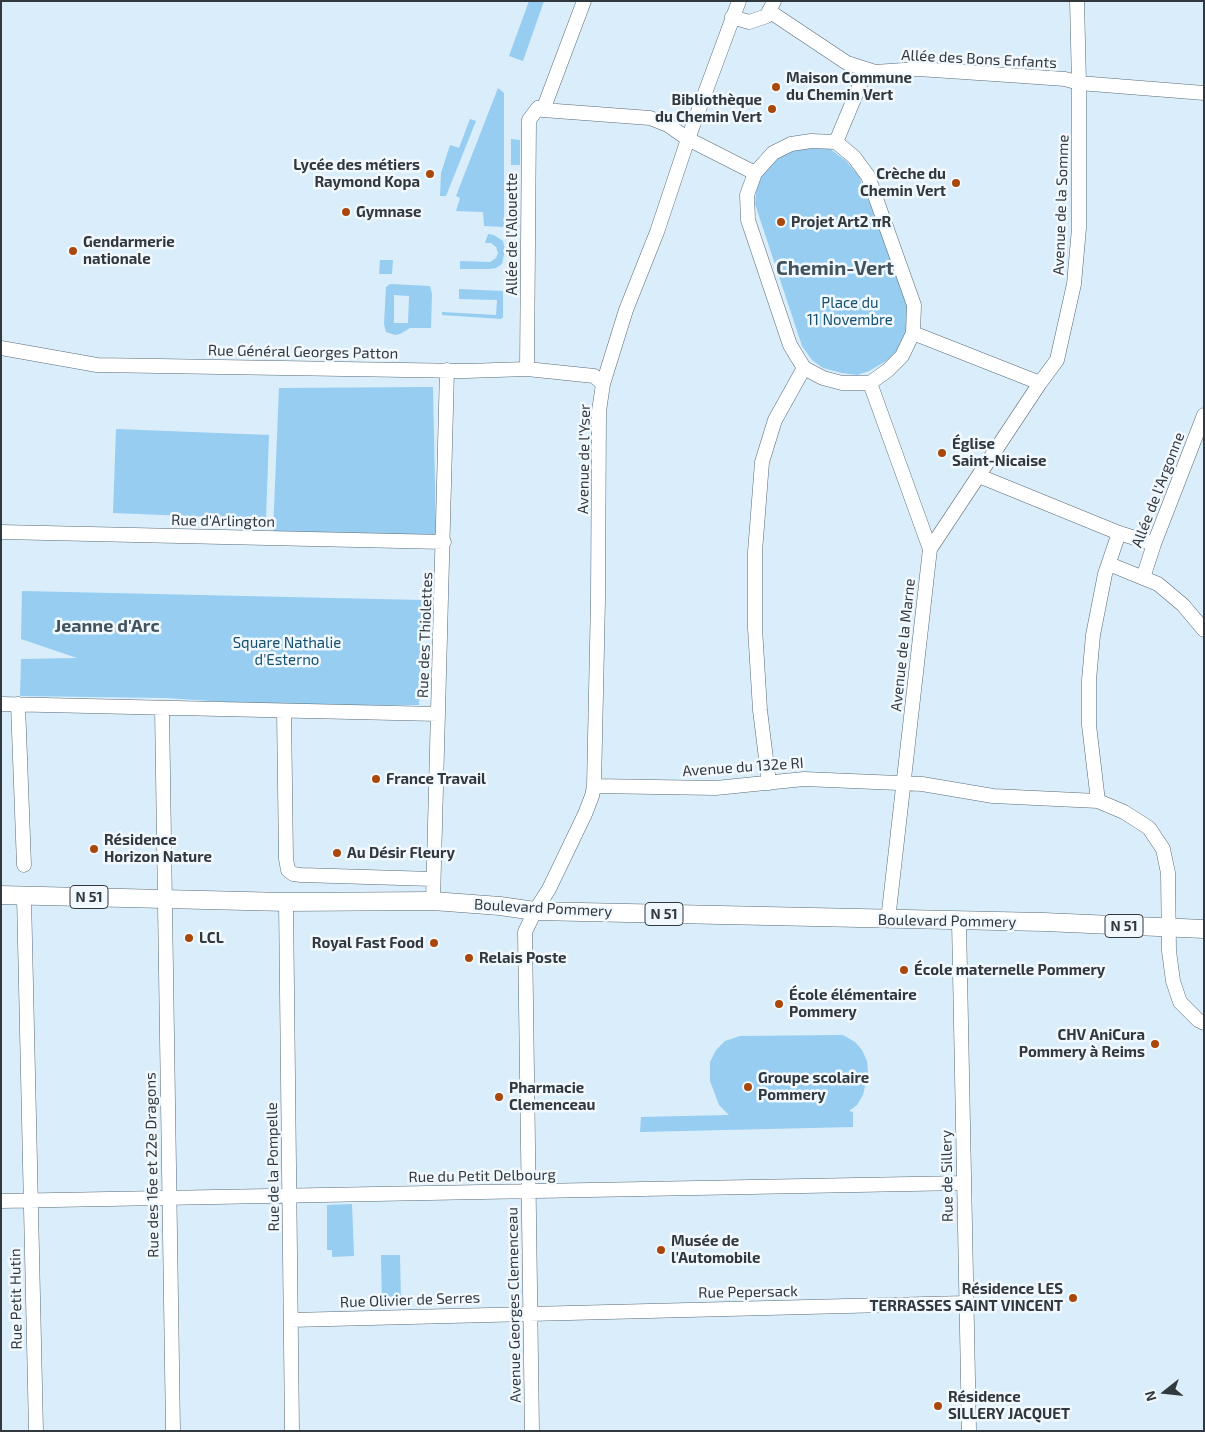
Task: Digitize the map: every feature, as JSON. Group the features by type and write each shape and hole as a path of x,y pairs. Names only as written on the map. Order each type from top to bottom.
{"main road":[{"name":"Boulevard Pommery","path":"1,896 286,902 433,902 535,911 1204,929"}],"street":[{"path":"584,1 543,110 650,118 668,125 688,139 755,173"},
{"name":"Avenue de l'Yser","path":"535,911 549,889 585,814 594,786 598,599 598,417 604,384 626,310 657,232 688,139 739,1"},
{"name":"Avenue de la Somme","path":"930,549 1057,360 1074,284 1079,228 1079,83 1076,1"},
{"path":"732,17 749,22 767,16 772,6"},
{"name":"Allée des Bons Enfants","path":"772,6 847,64 875,72 918,69 968,72 1066,79 1079,83 1204,93"},
{"path":"836,142 866,70"},
{"name":"Allée de l'Alouette","path":"528,369 529,120 538,108 543,110"},
{"path":"811,141 836,142 854,157 868,176 914,304 913,333 902,356 888,370 870,383 842,383 822,378 804,368 790,345 748,220 747,195 755,173 772,153 791,144 811,141"},
{"path":"913,333 1040,383"},
{"name":"Rue Général Georges Patton","path":"1,348 97,365 447,370 528,369 594,376 604,384"},
{"path":"769,783 760,710 755,628 755,552 762,462 775,420 804,368"},
{"name":"Rue des Thiolettes","path":"433,902 444,542 447,370"},
{"name":"Avenue de la Marne","path":"870,383 930,549 898,783 888,920"},
{"name":"Allée de l'Argonne","path":"1143,578 1154,544 1204,415"},
{"path":"979,476 1154,544"},
{"name":"Rue d'Arlington","path":"1,532 444,542"},
{"name":"Allée de l'Argonne","path":"1098,801 1089,725 1093,635 1105,574 1119,532"},
{"path":"1109,564 1158,584 1183,605 1204,630"},
{"path":"1,704 438,714"},
{"path":"18,704 24,865"},
{"name":"Rue des 16e et 22e Dragons","path":"162,708 173,1431"},
{"path":"284,711 286,860 288,870 293,874 301,875 433,879"},
{"name":"Avenue du 132e RI","path":"594,786 716,788 804,779 922,784 993,796 1098,801"},
{"path":"1098,801 1124,812 1149,828 1163,849 1168,873 1168,952 1173,981 1180,1002 1198,1020 1204,1023"},
{"name":"Rue Petit Hutin","path":"24,896 36,1431"},
{"name":"Rue de la Pompelle","path":"286,902 292,1431"},
{"name":"Avenue Georges Clemenceau","path":"532,1431 524,942 525,932 535,911"},
{"name":"Rue de Sillery","path":"959,921 969,1431"},
{"name":"Rue du Petit Delbourg","path":"1,1201 964,1183"},
{"name":"Rue Pepersack","path":"531,1313 966,1303"},
{"name":"Rue Olivier de Serres","path":"291,1320 531,1313"}],"green space":[{"path":"529,1 544,1 523,61 509,56"},
{"path":"498,88 504,93 504,227 484,226 483,212 456,211 460,198 456,196"},
{"path":"470,119 476,121 446,196 440,196 441,173 450,145 459,148"},
{"path":"511,139 520,140 520,165 511,165"},
{"name":"Place du 11 Novembre","path":"802,148 829,148 846,161 859,176 909,304 907,336 893,357 869,371 857,375 823,368 812,360 802,346 755,204 758,176 784,152"},
{"path":"488,234 494,235 503,241 505,250 502,264 496,268 489,269 460,269 460,261 490,262 496,258 498,253 496,247 491,243 485,243"},
{"path":"380,260 393,260 392,274 379,274"},
{"path":"390,284 430,286 432,294 431,328 410,328 395,335 386,332 384,324 386,287","holes":["394,295 409,296 408,323 394,323"]},
{"path":"459,289 503,291 503,317 501,319 442,315 442,312 496,315 497,300 459,299"},
{"path":"433,387 436,537 273,533 279,388"},
{"path":"116,429 269,435 266,519 113,513"},
{"name":"Square Nathalie d'Esterno","path":"22,591 422,600 419,705 284,706 167,698 20,696 21,659 77,658 21,639"},
{"path":"843,1035 855,1042 862,1050 867,1061 868,1073 863,1095 857,1105 849,1111 853,1112 853,1127 640,1132 641,1117 729,1115 719,1105 710,1081 710,1062 716,1050 725,1041 740,1036"},
{"path":"352,1204 354,1256 332,1257 332,1250 327,1250 327,1205"},
{"path":"381,1255 400,1255 401,1305 382,1306"}],"place":[{"name":"Maison Commune du Chemin Vert","path":"776,87"},
{"name":"Bibliothèque du Chemin Vert","path":"772,109"},
{"name":"Lycée des métiers Raymond Kopa","path":"430,174"},
{"name":"Crèche du Chemin Vert","path":"956,183"},
{"name":"Gymnase","path":"346,212"},
{"name":"Projet Art2 πR","path":"781,222"},
{"name":"Gendarmerie nationale","path":"73,251"},
{"name":"Église Saint-Nicaise","path":"942,453"},
{"name":"France Travail","path":"376,779"},
{"name":"Résidence Horizon Nature","path":"94,849"},
{"name":"Au Désir Fleury","path":"337,853"},
{"name":"LCL","path":"189,938"},
{"name":"Royal Fast Food","path":"434,943"},
{"name":"Relais Poste","path":"469,958"},
{"name":"École maternelle Pommery","path":"904,970"},
{"name":"École élémentaire Pommery","path":"779,1004"},
{"name":"CHV AniCura Pommery à Reims","path":"1155,1044"},
{"name":"Groupe scolaire Pommery","path":"748,1087"},
{"name":"Pharmacie Clemenceau","path":"499,1097"},
{"name":"Musée de l'Automobile","path":"661,1250"},
{"name":"Résidence LES TERRASSES SAINT VINCENT","path":"1073,1298"},
{"name":"Résidence SILLERY JACQUET","path":"938,1406"}],"district":[{"name":"Chemin-Vert","path":"835,268"},
{"name":"Jeanne d'Arc","path":"107,626"}]}
